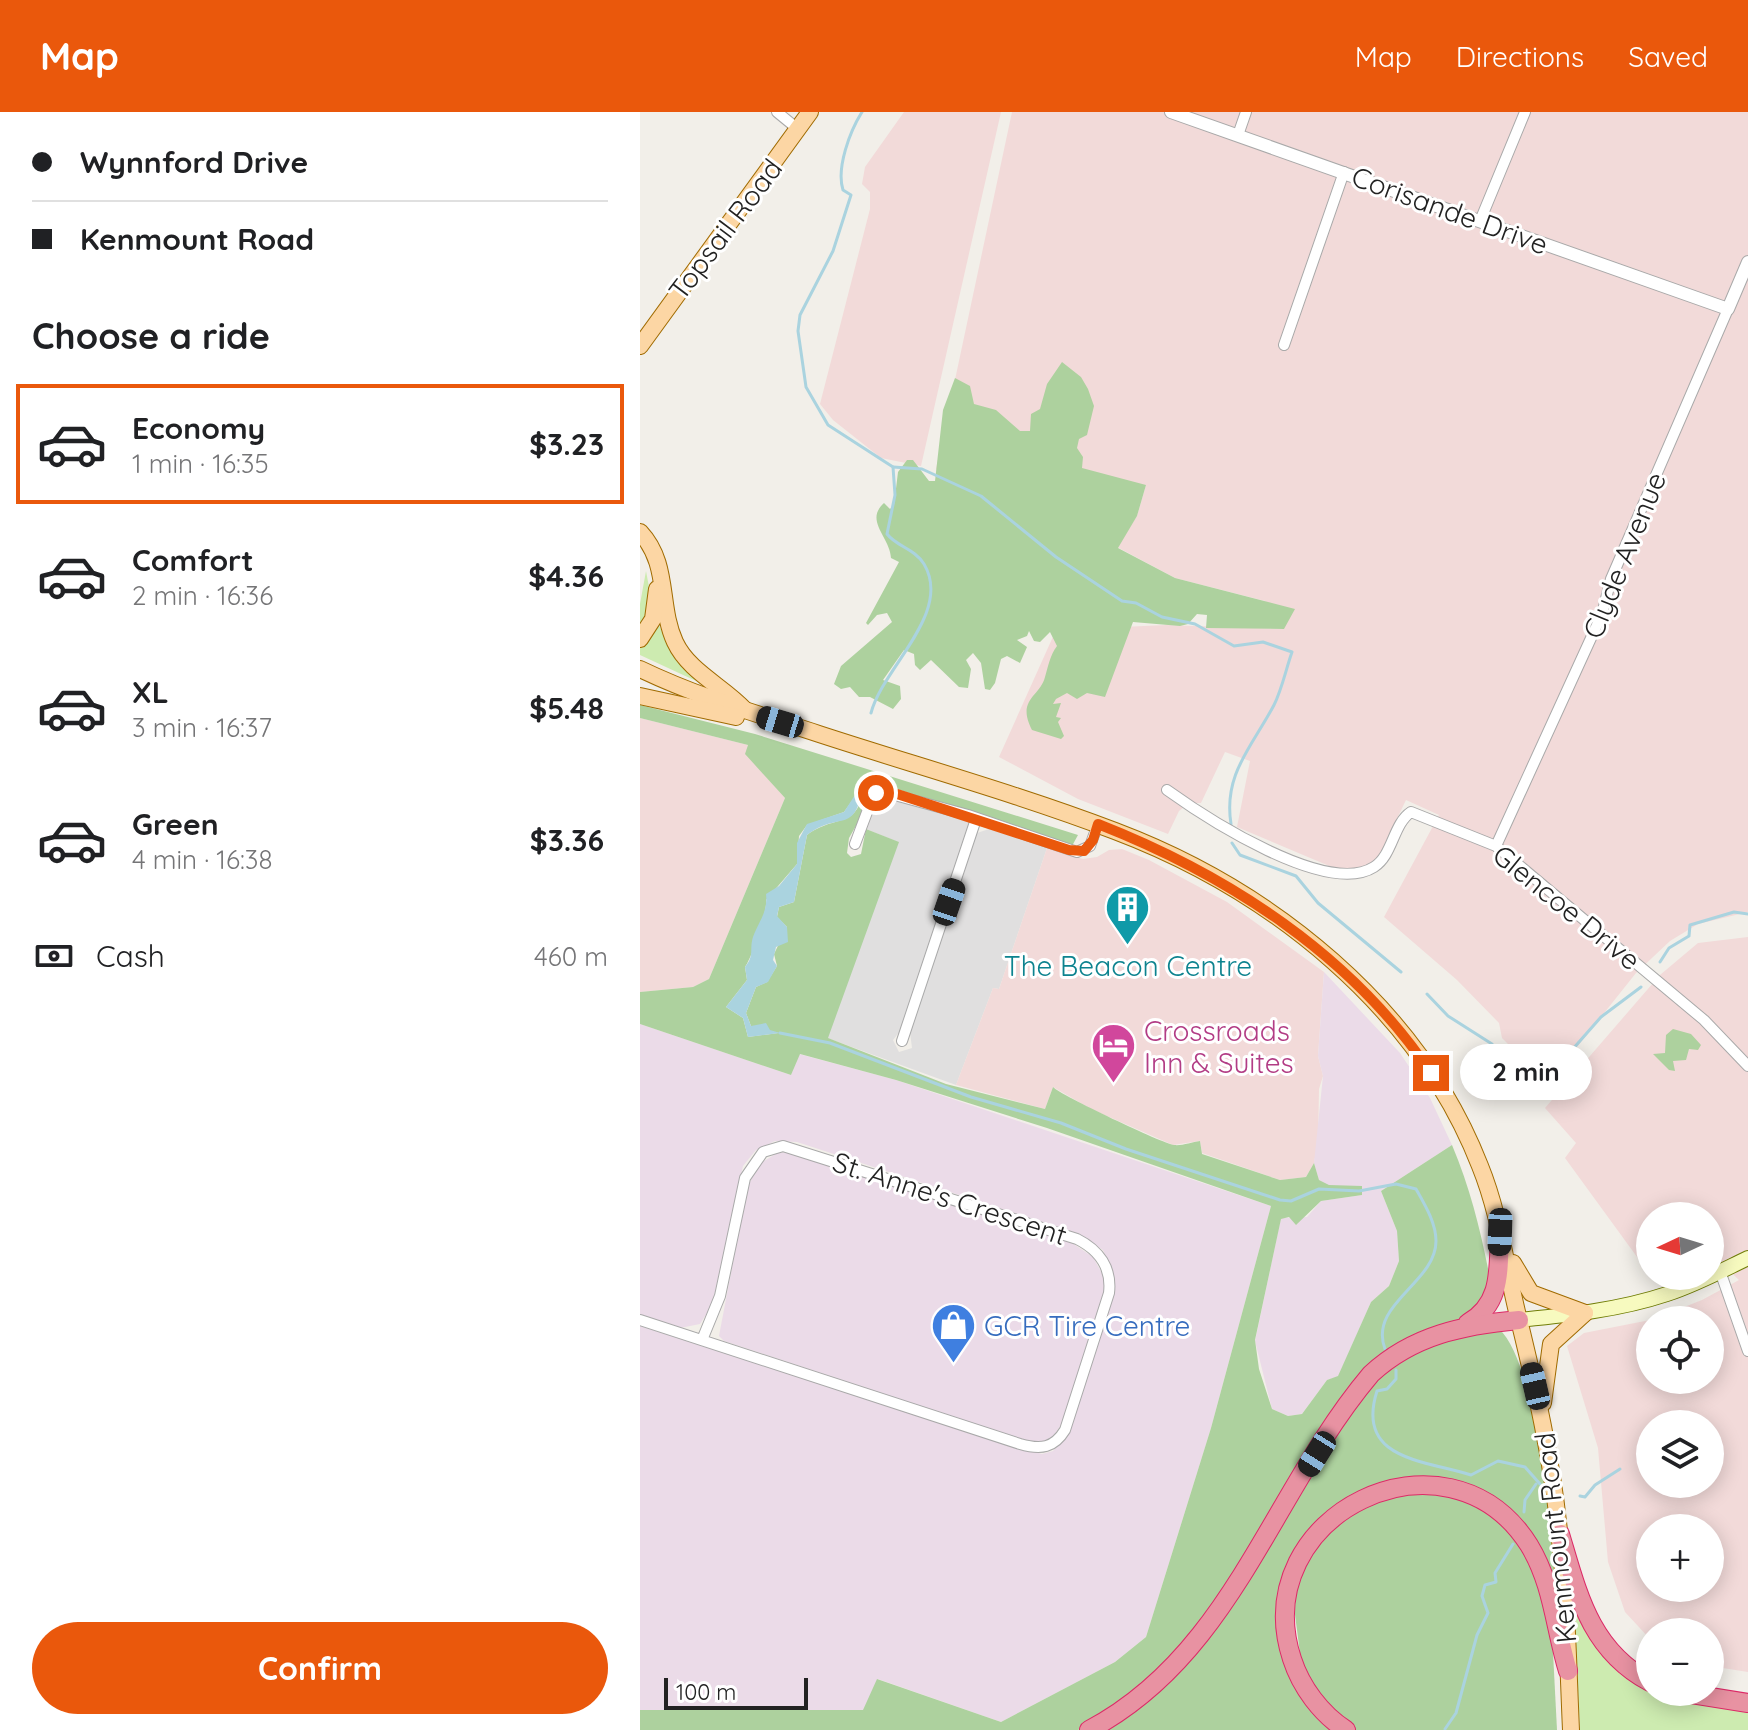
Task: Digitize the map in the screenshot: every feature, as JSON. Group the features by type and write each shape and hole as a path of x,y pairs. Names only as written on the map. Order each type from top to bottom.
{"highway":[{"path":"1459,1329 1484,1312 1495,1293 1500,1232"},
{"path":"1089,1730 1143,1696 1195,1643 1371,1374 1402,1349 1459,1329 1519,1320"},
{"path":"1346,1730 1317,1703 1293,1665 1285,1631 1286,1599 1295,1566 1320,1529 1343,1509 1383,1491 1424,1485 1456,1490 1482,1501 1508,1520 1537,1560 1551,1596 1568,1671"},
{"path":"1560,1534 1594,1633 1619,1662 1636,1673"},
{"path":"1724,1699 1748,1703"}],"main road":[{"name":"Topsail Road","path":"640,346 810,112"},
{"path":"640,532 661,569 669,625 679,648 696,669 730,694 746,712"},
{"path":"640,543 652,562 657,592 653,619 640,639"},
{"name":"Kenmount Road","path":"640,669 746,712 1098,824 1159,850 1241,896 1325,954 1406,1037 1451,1105 1478,1160 1500,1232 1542,1421 1560,1534 1571,1730"},
{"path":"640,696 720,715 780,722"},
{"path":"1500,1232 1528,1289 1540,1298 1585,1313"},
{"path":"1724,1269 1748,1258"},
{"path":"1519,1320 1585,1313 1677,1290"},
{"path":"1542,1421 1549,1350 1558,1335 1585,1313"}],"street":[{"path":"777,112 799,130"},
{"name":"Corisande Drive","path":"1171,112 1728,309"},
{"path":"1238,135 1246,112"},
{"path":"1480,221 1525,112"},
{"path":"1284,345 1344,172"},
{"name":"Clyde Avenue","path":"1496,846 1602,614 1611,579 1748,262"},
{"name":"Glencoe Drive","path":"1167,790 1229,833 1325,873 1352,874 1376,866 1411,812 1496,846 1704,1020 1748,1066"},
{"path":"855,844 872,799 880,791 1077,852 1090,846 1098,824"},
{"path":"902,1041 976,819"},
{"name":"St. Anne's Crescent","path":"640,1320 1020,1444 1046,1448 1054,1444 1065,1430 1109,1293 1109,1275 1100,1257 1077,1239 783,1146 763,1152 745,1178 720,1296 702,1340"},
{"path":"1724,1282 1748,1351"}],"shaded area":[{"path":"904,112 1001,112 921,466 881,458 833,420 820,404 870,209 870,192 862,184 865,167"},
{"path":"1012,112 1748,112 1748,912 1698,924 1670,941 1636,973 1565,1062 1541,1077 1502,1038 1499,1023 1457,980 1384,917 1439,815 1406,800 1375,864 1361,869 1334,868 1237,827 1250,761 1225,752 1201,803 1189,803 1179,811 1168,834 1078,799 999,757 1056,630 1166,625 1284,629 1265,601 1175,578 1117,547 1137,516 1146,485 1063,547 936,469"},
{"path":"640,718 748,745 746,754 785,798 709,979 693,987 640,992"},
{"path":"879,795 968,819 970,825 904,1026 893,1040 899,1052 912,1048 910,1032 977,833 989,829 1047,848 999,989 993,988 956,1085 827,1038 898,842 866,829"},
{"path":"1047,848 1083,859 1122,849 1149,860 1227,902 1324,972 1318,1056 1323,1076 1319,1089 1318,1141 1314,1163 1306,1177 1280,1180 1202,1153 1200,1141 1173,1145 1091,1109 1053,1087 1045,1109 956,1085 993,988 999,989"},
{"path":"1748,937 1748,1672 1724,1668 1724,1618 1636,1618 1636,1624 1625,1612 1608,1562 1598,1448 1567,1346 1584,1333 1636,1323 1636,1394 1724,1394 1724,1306 1687,1306 1739,1280 1724,1266 1724,1202 1636,1202 1636,1256 1565,1158 1576,1143 1545,1108 1660,975 1698,943"},
{"path":"1324,972 1400,1053 1430,1098 1452,1145 1381,1191 1397,1231 1399,1261 1389,1286 1371,1302 1338,1377 1327,1380 1302,1414 1288,1416 1272,1409 1255,1341 1281,1218 1307,1217 1321,1201 1362,1195 1362,1186 1329,1186 1319,1180 1314,1163 1323,1076 1318,1056"},
{"path":"640,1024 791,1075 799,1054 896,1080 1271,1206 1211,1428 1146,1637 1115,1662 1001,1722 878,1679 864,1710 640,1710 640,1326 1042,1454 1053,1451 1067,1435 1113,1297 1114,1279 1103,1250 1075,1233 797,1142 775,1141 756,1150 743,1166 712,1305 700,1324 680,1328 640,1315"},
{"path":"779,1152 797,1154 1072,1243 1093,1257 1104,1277 1104,1294 1062,1423 1051,1440 1043,1444 1022,1440 724,1341 719,1336 747,1188 759,1164"}],"green space":[{"path":"1062,362 1081,377 1094,406 1087,435 1079,439 1077,448 1083,457 1082,468 1146,485 1137,516 1118,548 1175,578 1295,609 1284,629 1206,628 1207,615 1197,614 1188,624 1180,626 1133,622 1105,697 1087,693 1077,699 1067,693 1056,699 1053,704 1061,703 1056,717 1061,718 1058,722 1064,736 1061,739 1032,730 1027,711 1057,646 1050,632 1040,642 1034,641 1029,631 1027,636 1017,640 1027,647 1020,663 1007,656 1001,659 990,690 985,689 981,663 973,653 966,660 971,669 968,688 959,687 931,660 920,670 915,665 914,654 904,650 883,680 900,686 901,699 893,709 870,697 859,697 850,687 841,689 834,684 841,666 892,622 887,613 877,615 868,625 866,623 899,562 891,558 877,523 879,510 884,503 890,509 894,505 898,472 907,460 913,460 929,481 935,481 943,410 955,378 970,386 974,404 996,410 1020,431 1030,431 1031,414 1040,409 1047,384"},
{"path":"646,571 664,636 680,661 707,686 640,655 640,604"},
{"path":"640,705 755,734 1078,835 1072,846 891,787 877,789 849,838 847,853 851,857 861,854 866,829 899,842 828,1038 946,1084 1045,1109 1053,1087 1166,1143 1177,1145 1200,1141 1202,1154 1280,1180 1306,1177 1314,1163 1319,1180 1329,1185 1362,1186 1362,1195 1321,1201 1296,1225 1289,1217 1281,1219 1255,1340 1259,1369 1272,1409 1288,1416 1302,1414 1327,1380 1338,1376 1371,1302 1389,1286 1399,1261 1397,1231 1381,1191 1452,1145 1475,1213 1491,1284 1471,1317 1397,1347 1182,1652 1093,1723 1078,1730 640,1730 640,1710 863,1710 877,1679 1001,1722 1115,1662 1146,1637 1211,1428 1271,1206 1047,1128 896,1080 800,1054 791,1075 640,1024 640,992 693,987 709,979 785,798 745,754 748,745 640,718","holes":["864,784 861,799 852,815 807,835 794,902 779,907 777,917 787,927 774,954 777,966 767,982 756,987 746,1013 751,1026 778,1033 748,1037 743,1018 726,1007 747,980 745,967 759,934 766,900 797,864 799,836 807,825 844,812"]},
{"path":"1673,1029 1691,1034 1701,1045 1698,1050 1689,1049 1686,1060 1673,1061 1675,1071 1669,1070 1653,1054 1665,1053 1666,1035"},
{"path":"1499,1329 1513,1348 1534,1416 1548,1500 1557,1601 1532,1541 1445,1482 1326,1515 1280,1629 1338,1730 1099,1730 1174,1675 1364,1390 1422,1344"},
{"path":"1389,1493 1454,1495 1491,1512 1530,1557 1552,1633 1557,1730 1355,1730 1338,1719 1303,1676 1292,1592 1321,1535"},
{"path":"1573,1591 1636,1669 1636,1706 1724,1706 1724,1703 1748,1706 1748,1730 1580,1730"}],"water":[{"path":"864,781 856,810 851,816 807,835 794,902 779,907 777,916 787,927 788,942 776,947 773,960 777,966 768,982 756,987 746,1013 751,1026 766,1023 770,1030 780,1033 748,1037 743,1018 726,1007 747,980 745,967 764,911 766,894 779,886 797,864 797,843 807,824 844,812"}],"waterway":[{"path":"862,112 849,139 841,171 843,190 851,195 833,251 800,315 798,331 806,387 828,425 893,467 895,495 887,534 920,559 931,583 930,601 923,621 888,677 871,713"},
{"path":"893,467 922,469 981,496 1056,557 1122,601 1136,603 1162,617 1195,624 1234,646 1263,642 1292,652 1274,705 1235,775 1231,790 1231,824"},
{"path":"1232,843 1240,855 1296,876 1318,903 1401,972"},
{"path":"1660,962 1669,948 1689,936 1690,925 1734,912 1748,914"},
{"path":"1557,1067 1601,1017 1641,987"},
{"path":"1427,994 1448,1016 1492,1044"},
{"path":"780,1033 830,1043 971,1097 1061,1123 1126,1149 1280,1200 1291,1201 1319,1189 1359,1191 1396,1184 1416,1189 1432,1221 1436,1241 1426,1269 1386,1319 1382,1333 1385,1349"},
{"path":"1396,1370 1396,1379 1387,1389 1377,1391 1373,1414 1376,1431 1385,1444 1415,1460 1471,1475 1498,1461 1525,1467 1540,1484"},
{"path":"1580,1496 1585,1497 1595,1485 1620,1469"},
{"path":"1524,1512 1525,1500 1536,1484"},
{"path":"1445,1729 1456,1713 1477,1635 1488,1613 1482,1596 1485,1585 1496,1582 1495,1573 1513,1544"}],"place":[{"name":"The Beacon Centre","path":"1128,947"},
{"name":"Crossroads Inn & Suites","path":"1113,1085"},
{"name":"GCR Tire Centre","path":"953,1364"}],"route":[{"path":"876,793 886,790 1077,852 1090,846 1098,824 1159,850 1213,878 1325,954 1385,1012 1431,1073"}]}
